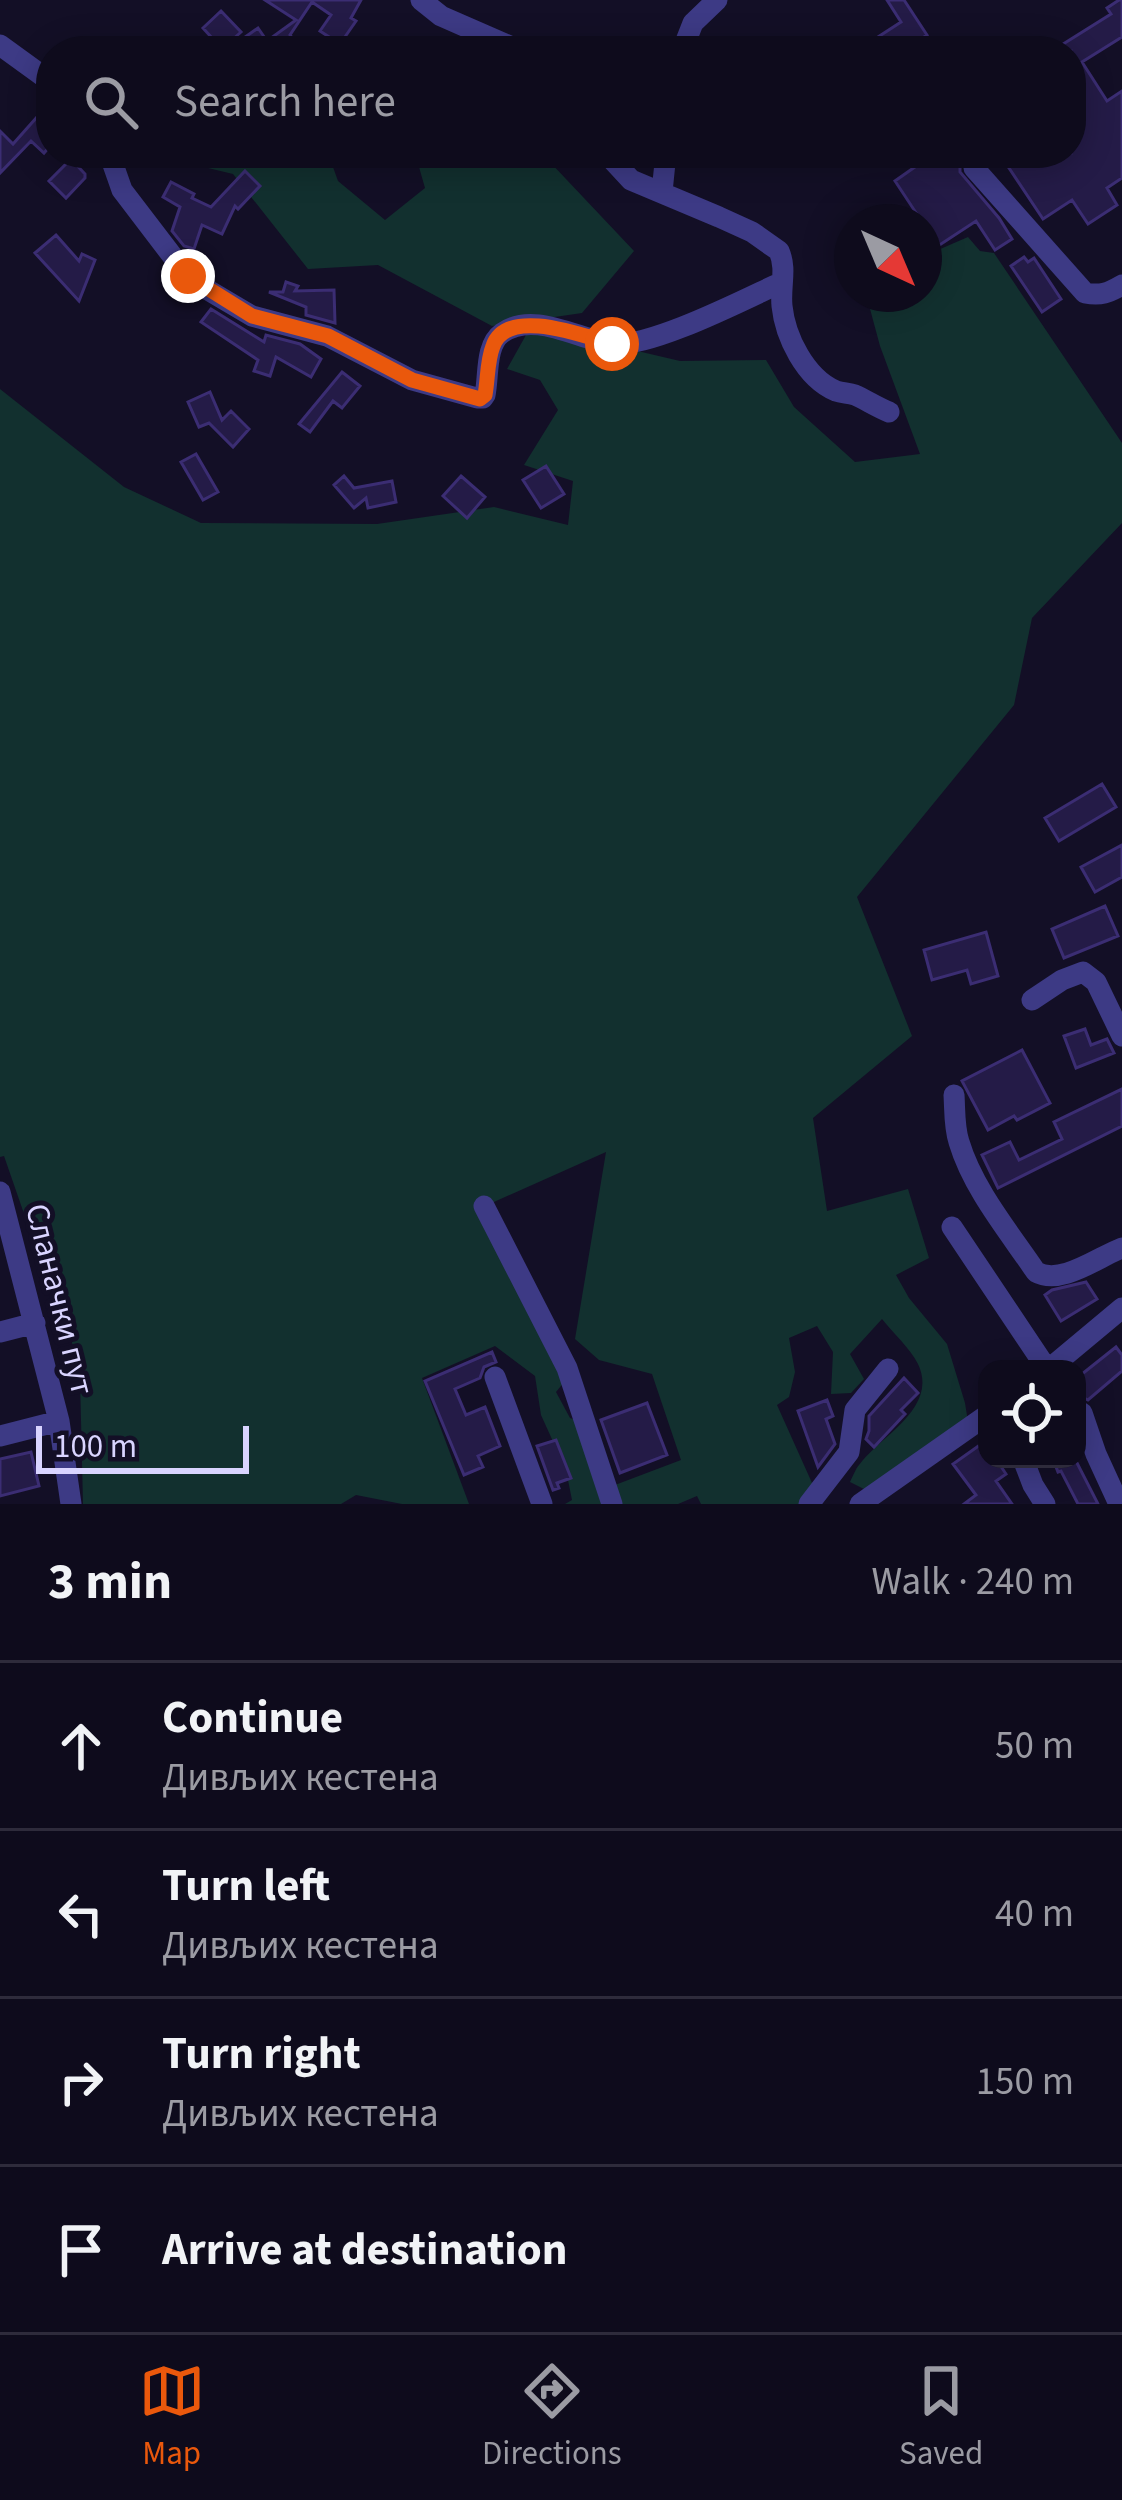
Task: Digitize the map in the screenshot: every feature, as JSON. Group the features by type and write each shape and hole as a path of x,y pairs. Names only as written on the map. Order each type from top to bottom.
{"street":[{"path":"421,0 441,16 487,36"},
{"path":"688,36 693,23 717,0"},
{"path":"0,45 36,71"},
{"path":"114,168 122,190 180,266 208,290 252,316 328,336 412,380 476,398 485,395 496,338 514,327 541,326 612,344 635,343 720,312 780,283"},
{"path":"620,168 632,180 771,244 783,258 784,328 814,375 836,391 889,412"},
{"path":"662,192 664,168"},
{"path":"974,168 1084,292 1098,295 1122,285"},
{"path":"1032,1000 1083,972 1096,982 1122,1036"},
{"path":"954,1095 957,1139 968,1164 1036,1272 1045,1277 1063,1274 1122,1248"},
{"name":"Сланачки пут","path":"0,1192 7,1246 35,1323 58,1421 71,1504"},
{"path":"484,1206 567,1368 612,1504"},
{"path":"952,1227 1042,1360"},
{"path":"1059,1360 1122,1308"},
{"path":"0,1332 35,1323"},
{"path":"809,1504 849,1452 854,1410 888,1370"},
{"path":"495,1377 542,1504"},
{"name":"Сланачки пут","path":"0,1436 58,1421"},
{"path":"860,1504 893,1495 978,1423"},
{"path":"1086,1425 1119,1504"},
{"path":"1026,1468 1045,1504"}],"green space":[{"path":"208,168 333,168 338,181 385,220 425,188 419,168 556,168 634,251 582,313 492,326 378,265 308,269 233,174"},
{"path":"968,237 980,251 994,253 1122,443 1122,523 1032,618 1014,705 857,897 912,1036 813,1118 827,1211 908,1189 929,1258 896,1275 947,1344 969,1428 874,1494 850,1482 868,1454 914,1408 922,1380 915,1358 882,1319 850,1354 864,1379 851,1393 831,1394 833,1352 817,1326 789,1338 795,1372 789,1397 777,1405 817,1494 809,1504 701,1504 697,1496 678,1504 565,1504 572,1500 566,1470 541,1415 535,1376 495,1346 422,1378 469,1504 402,1504 356,1495 341,1504 83,1504 80,1378 64,1307 55,1303 4,1156 0,1157 0,389 124,487 201,523 377,524 494,507 568,525 573,481 524,465 558,410 540,380 507,369 531,326 680,361 766,360 794,407 855,462 920,454 871,312 942,312 942,248","holes":["606,1152 575,1339 599,1360 652,1374 681,1460 607,1488 584,1423 570,1418 556,1392 569,1376 485,1206"]}],"building":[{"path":"265,0 361,0 351,18 356,21 346,36 320,31 331,15 312,2 291,36 274,36 296,20"},
{"path":"887,0 904,0 927,35 880,36 901,22"},
{"path":"1122,0 1122,37 1086,60 1086,36 1076,36 1111,14 1107,8"},
{"path":"221,11 241,32 210,36 203,28"},
{"path":"1086,68 1107,101 1122,91 1122,178 1107,188 1117,205 1088,224 1072,200 1043,219 1009,168 1086,168"},
{"path":"36,118 36,146 31,141 0,173 0,131 13,144"},
{"path":"62,168 79,168 85,174 66,198 49,181"},
{"path":"913,168 960,168 1012,239 995,250 976,221 942,243 942,204 910,204 895,181"},
{"path":"245,171 260,186 238,209 235,206 222,234 202,225 194,249 184,246 172,231 180,207 163,197 171,182 211,207"},
{"path":"56,235 79,261 82,254 95,260 79,301 35,253"},
{"path":"1024,257 1028,262 1034,258 1061,299 1042,312 1011,266"},
{"path":"286,282 298,286 295,291 334,290 335,323 306,315 306,307 269,292 283,292"},
{"path":"211,309 264,342 266,335 300,344 321,359 311,377 276,357 270,376 254,371 258,360 201,322"},
{"path":"342,372 360,386 342,408 333,401 310,432 299,424"},
{"path":"210,392 222,420 231,411 249,429 233,447 209,423 199,427 188,402"},
{"path":"196,454 218,492 203,500 181,462"},
{"path":"546,466 564,494 541,508 523,480"},
{"path":"344,476 354,488 392,481 396,502 368,508 366,498 354,508 334,485"},
{"path":"461,476 485,497 467,518 443,496"},
{"path":"1102,784 1116,807 1059,841 1045,818"},
{"path":"1122,845 1122,877 1095,892 1081,867"},
{"path":"1105,906 1118,936 1064,958 1052,929"},
{"path":"986,932 998,976 971,984 967,970 932,980 924,950"},
{"path":"1085,1029 1091,1045 1107,1039 1114,1053 1076,1068 1064,1036"},
{"path":"1022,1050 1050,1103 988,1130 962,1081"},
{"path":"1122,1089 1122,1126 998,1188 982,1155 1010,1142 1019,1160 1062,1139 1054,1122"},
{"path":"1086,1282 1097,1299 1061,1321 1045,1295"},
{"path":"1116,1347 1122,1355 1122,1371 1088,1400 1086,1371"},
{"path":"492,1352 496,1362 484,1367 480,1378 455,1389 466,1415 485,1407 500,1446 478,1456 483,1467 464,1475 425,1381"},
{"path":"904,1378 918,1393 874,1447 866,1439 869,1416"},
{"path":"827,1400 833,1416 826,1419 835,1444 818,1467 798,1411"},
{"path":"647,1403 667,1455 620,1473 601,1420"},
{"path":"556,1440 571,1478 557,1483 559,1488 553,1490 537,1446"},
{"path":"978,1446 978,1468 1002,1468 1006,1474 996,1481 1012,1504 964,1504 976,1495 953,1464"},
{"path":"31,1452 39,1486 0,1496 0,1459"},
{"path":"1056,1468 1080,1468 1098,1504 1078,1504"}],"route":[{"path":"188,276 252,316 328,336 412,380 480,399 485,395 496,338 514,327 541,326 612,344"}]}
